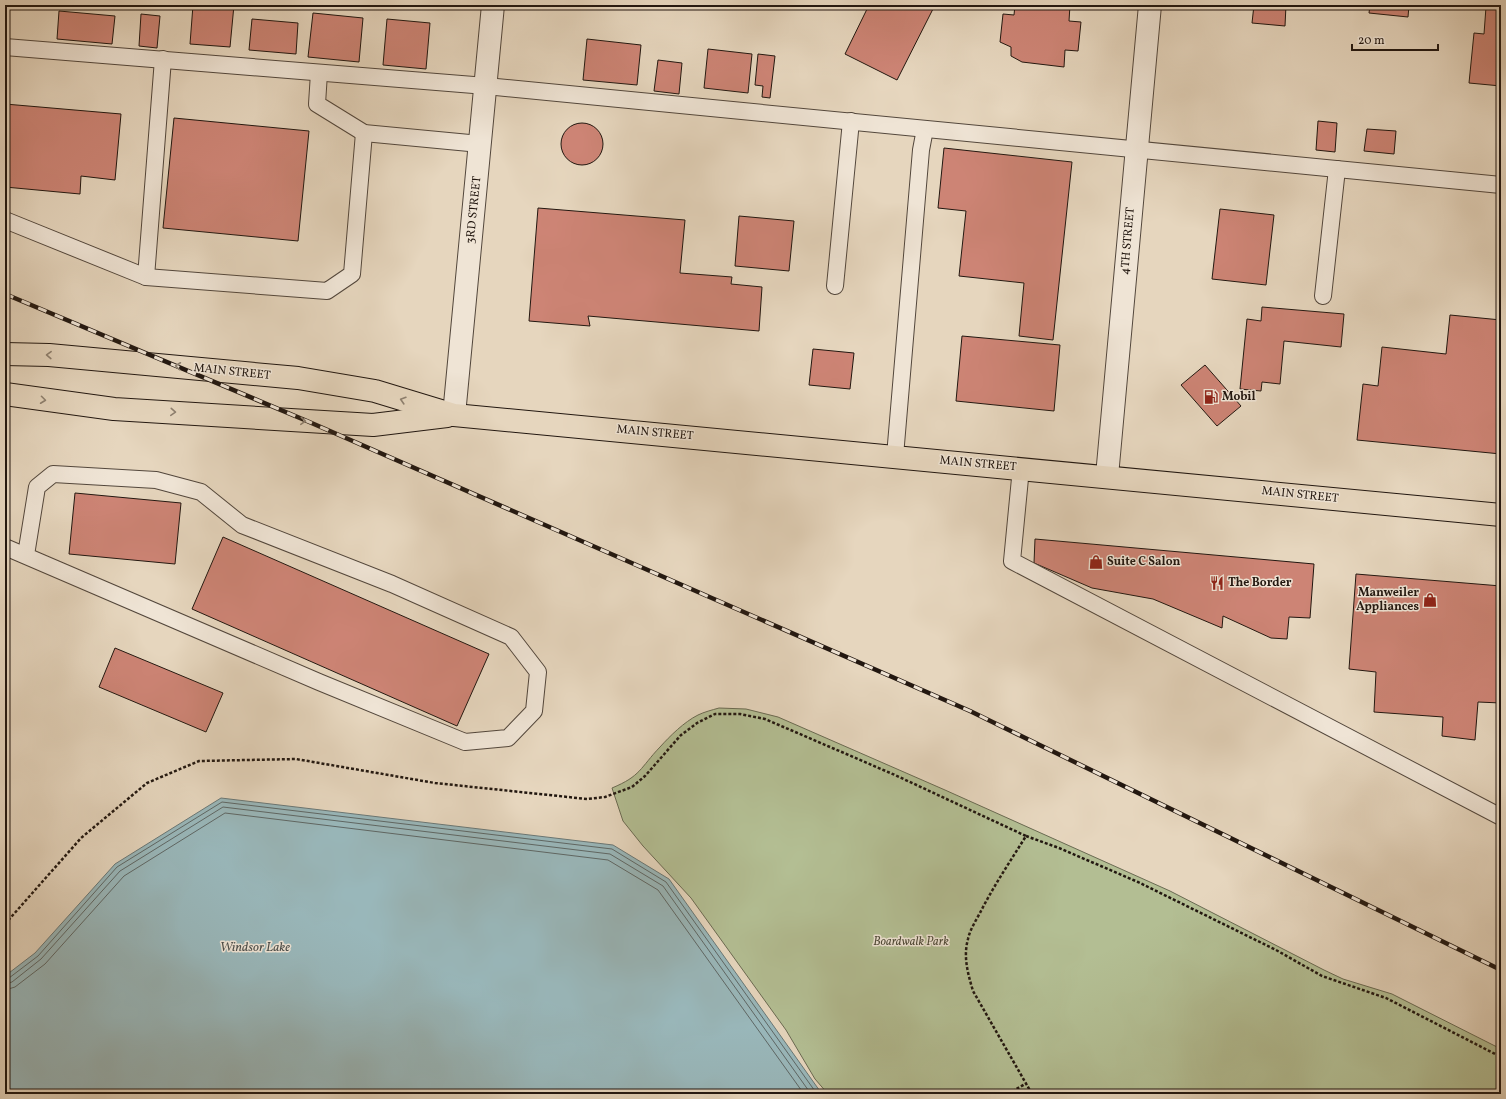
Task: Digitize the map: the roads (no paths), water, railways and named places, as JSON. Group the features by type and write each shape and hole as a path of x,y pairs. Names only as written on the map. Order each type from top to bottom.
{"main road":[{"name":"MAIN STREET","path":"5,354 57,355 298,378 375,391 454,415 1107,476 1501,515"},
{"name":"MAIN STREET","path":"5,394 114,409 373,425 454,415"}],"street":[{"name":"3RD STREET","path":"454,415 494,5"},
{"name":"4TH STREET","path":"1107,476 1150,5"}],"lane":[{"path":"5,47 486,86 1501,185"},
{"path":"146,277 163,59"},
{"path":"319,73 317,104 364,133 480,144"},
{"path":"835,286 851,121"},
{"path":"895,456 921,150 925,129"},
{"path":"5,220 146,277 327,291 352,274 364,133"},
{"path":"1323,296 1337,169"},
{"path":"1022,468 1012,561 1501,817"},
{"path":"5,546 319,682 465,742 508,738 534,711 538,672 511,637 392,584 242,525 201,492 156,480 53,474 37,487 26,555"}],"water":[{"name":"Windsor Lake","path":"221,798 613,845 669,879 822,1094 5,1094 5,976 35,953 115,864"}],"railway":[{"path":"5,294 307,421 970,711 1501,970"}],"place":[{"name":"Mobil","path":"1211,397"},
{"name":"Suite C Salon","path":"1096,562"},
{"name":"The Border","path":"1217,583"},
{"name":"Manweiler Appliances","path":"1430,600"}],"park label":[{"name":"Boardwalk Park","path":"911,942"}]}
